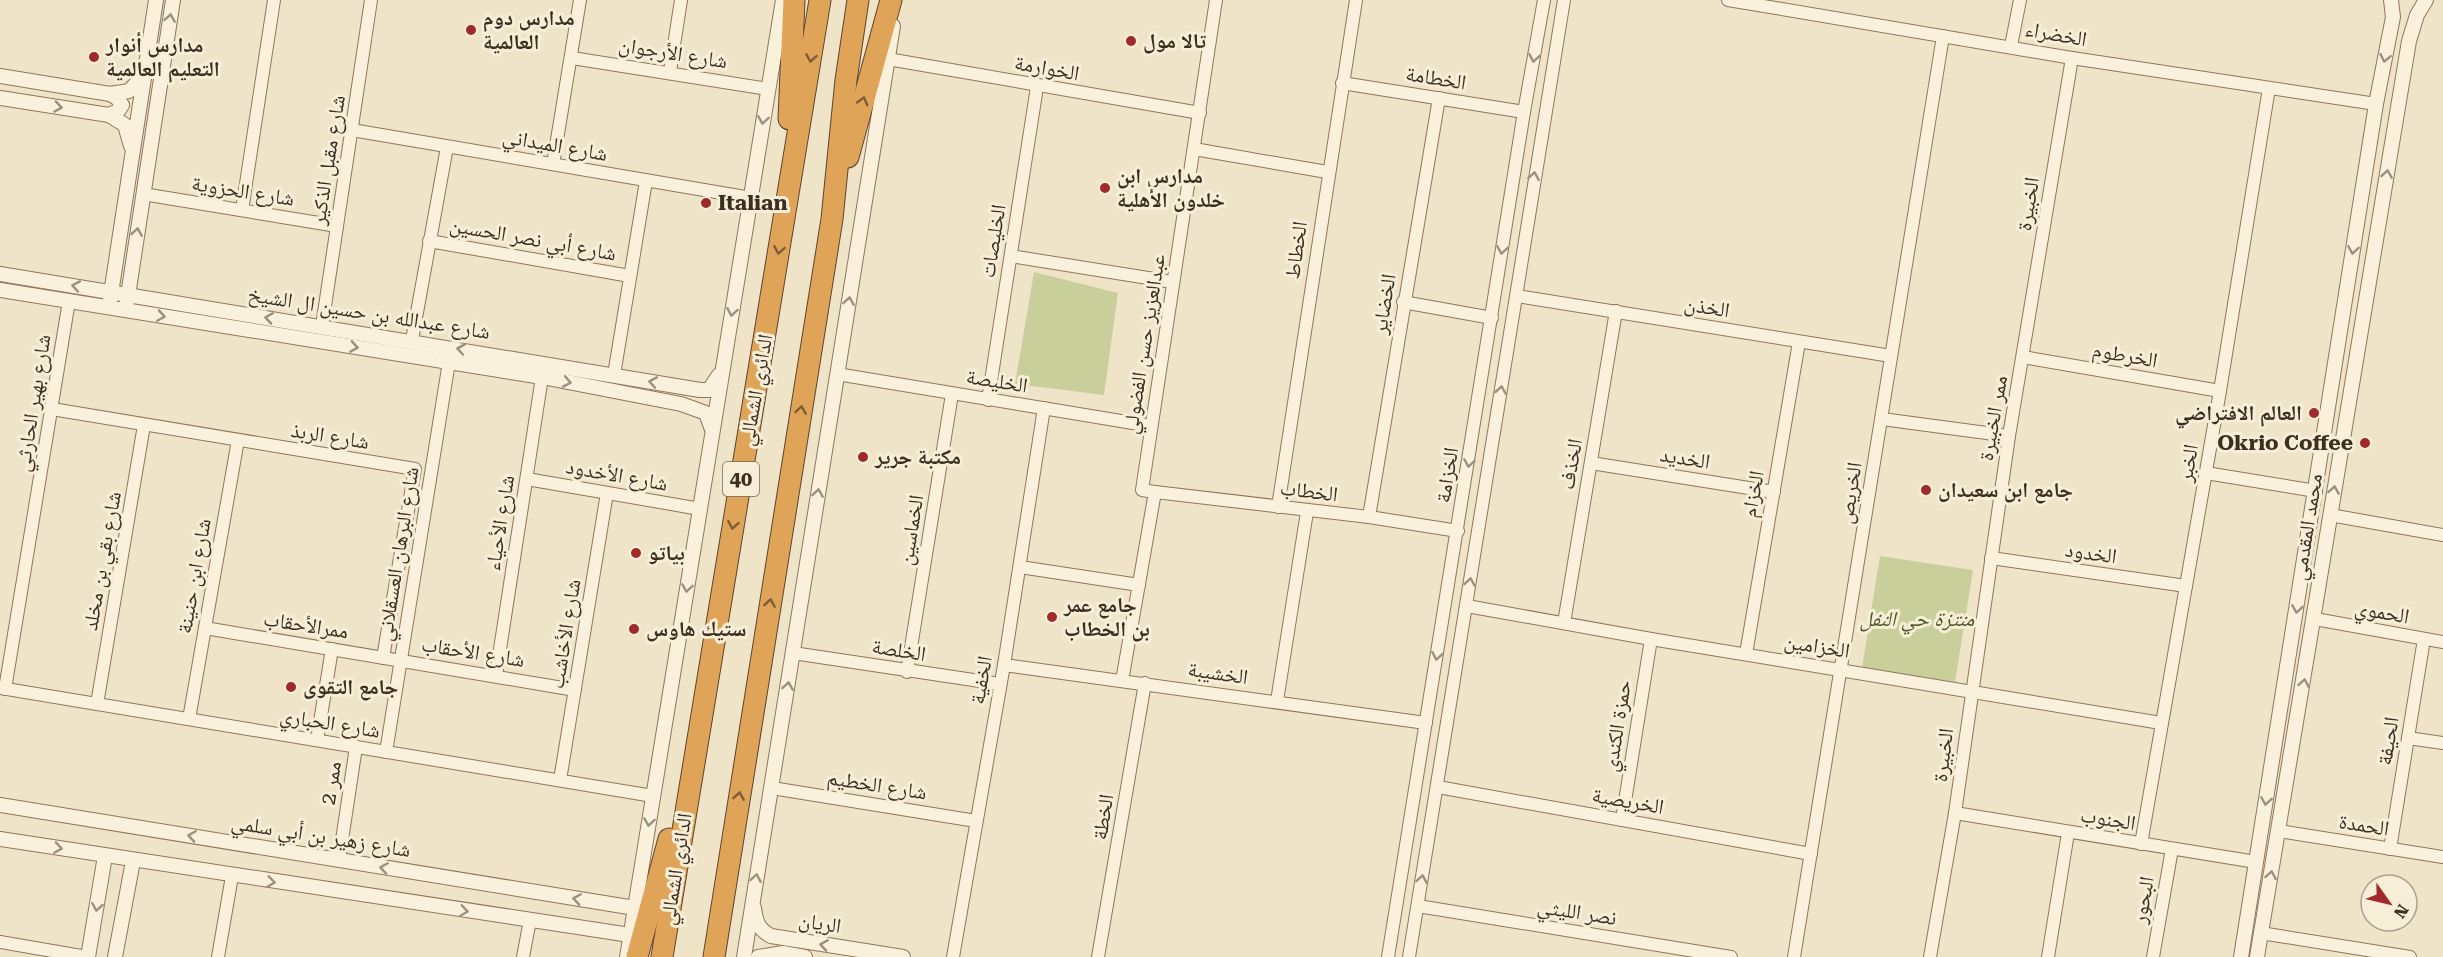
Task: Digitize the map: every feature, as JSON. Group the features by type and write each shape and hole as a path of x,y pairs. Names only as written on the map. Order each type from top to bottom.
{"highway":[{"path":"785,213 794,0"},
{"name":"الدائري الشمالي","path":"662,957 820,0"},
{"name":"40","path":"714,957 832,219 846,80 858,0"},
{"path":"832,219 891,0"},
{"path":"637,957 698,734"},
{"path":"722,957 728,870"}],"street":[{"path":"110,308 132,148 156,0"},
{"path":"127,311 127,295 173,0"},
{"path":"242,210 274,0"},
{"name":"شارع مقبل الذكير","path":"322,326 372,0"},
{"path":"553,164 580,0"},
{"path":"670,71 681,0"},
{"name":"الدائري الشمالي","path":"627,957 783,0"},
{"path":"744,957 897,0"},
{"name":"عبدالعزيز حسن الفضولي","path":"1155,492 1142,490 1216,0"},
{"name":"الخطاط","path":"1278,507 1327,172 1356,0"},
{"name":"الخزامة","path":"1388,957 1544,0"},
{"name":"الخزامة","path":"1409,957 1517,296 1530,196 1564,0"},
{"name":"الخضراء","path":"1728,0 1752,2 2073,58 2376,104"},
{"path":"2011,46 2020,0"},
{"name":"محمد المقدمي","path":"2241,957 2376,104 2393,17 2391,0"},
{"name":"محمد المقدمي","path":"2257,957 2315,619 2326,539 2409,41 2417,15 2426,0"},
{"path":"2390,35 2409,41"},
{"name":"الخريص","path":"1794,957 1943,36"},
{"name":"شارع الأرجوان","path":"572,57 670,71 768,89"},
{"name":"الخبيرة","path":"2023,357 2073,58"},
{"name":"الخوارمة","path":"888,59 1037,87 1200,113"},
{"path":"0,76 110,94 129,91 144,75"},
{"name":"الخطامة","path":"1342,83 1524,112"},
{"name":"الخليصات","path":"988,400 1037,87"},
{"name":"الخبر","path":"2141,844 2220,391 2269,88"},
{"path":"109,116 118,111 122,105 110,94"},
{"path":"0,98 109,116 125,125 132,148"},
{"name":"الخضاير","path":"1369,518 1403,302 1440,98"},
{"name":"شارع الميداني","path":"352,130 751,198"},
{"path":"412,340 447,147"},
{"path":"1194,149 1327,172"},
{"path":"614,375 646,181"},
{"name":"شارع الحزوية","path":"143,194 337,226"},
{"name":"شارع أبي نصر الحسين","path":"429,241 630,276"},
{"path":"1011,256 1173,282"},
{"name":"شارع عبدالله بن حسين ال الشيخ","path":"0,274 412,340 686,388 709,390 722,370"},
{"name":"شارع عبدالله بن حسين ال الشيخ","path":"0,290 542,377 681,404 706,413 712,434"},
{"name":"الخذن","path":"1517,296 1891,356"},
{"name":"شارع بهير الحارثي","path":"3,689 69,301"},
{"path":"1403,302 1492,318"},
{"name":"الخذف","path":"1564,623 1616,311"},
{"name":"الخزام","path":"1746,654 1799,342"},
{"name":"الخرطوم","path":"2023,357 2220,391"},
{"name":"ممر الخبيرة","path":"1991,558 2023,357"},
{"name":"شارع البرهان العسقلاني","path":"386,752 448,362"},
{"name":"الخليصة","path":"837,374 1151,426"},
{"name":"شارع الأحياء","path":"496,675 542,377"},
{"path":"681,404 690,404 695,397 686,388"},
{"name":"الخماسين","path":"907,672 952,394"},
{"name":"الخفية","path":"953,957 1004,665 1044,408"},
{"name":"شارع الربذ","path":"52,409 415,469 383,658"},
{"path":"1882,419 2009,436"},
{"name":"شارع بقي بن مخلد","path":"97,704 144,424"},
{"path":"1474,428 1494,432"},
{"name":"شارع ابن حنينة","path":"189,719 238,440"},
{"name":"الخديد","path":"1591,463 1774,492"},
{"path":"2206,473 2316,491"},
{"name":"شارع الأخدود","path":"527,479 700,509"},
{"path":"1122,681 1155,492"},
{"name":"الخطاب","path":"1155,492 1458,531"},
{"name":"شارع الأخاشب","path":"560,780 607,494"},
{"path":"1277,701 1307,512"},
{"path":"2330,515 2443,535"},
{"path":"2309,536 2326,539"},
{"name":"الخبيرة","path":"1930,957 1955,813 1991,558"},
{"name":"الخدود","path":"1991,558 2186,586"},
{"path":"1020,567 1139,585"},
{"name":"الخزامين","path":"1467,606 1651,639 2161,723"},
{"name":"الحموي","path":"2315,619 2443,642"},
{"name":"ممرالأحقاب","path":"205,628 400,660"},
{"name":"حمزة الكندي","path":"1622,820 1651,639"},
{"name":"الحيفة","path":"2390,849 2424,639"},
{"path":"317,740 332,649"},
{"name":"الخلصة","path":"793,653 907,672 1000,684"},
{"name":"شارع الأحقاب","path":"400,660 575,690"},
{"name":"الخشيبة","path":"1004,665 1426,723"},
{"name":"الخطة","path":"1098,957 1145,683"},
{"name":"شارع الحباري","path":"3,689 653,796"},
{"path":"2408,738 2443,743"},
{"name":"ممر 2","path":"339,860 356,747"},
{"name":"الخريصية","path":"1438,787 1811,854"},
{"name":"شارع الخطيم","path":"772,788 976,820"},
{"name":"شارع زهير بن أبي سلمي","path":"0,805 634,908"},
{"name":"الجنوب","path":"1955,813 2256,862"},
{"name":"الحمدة","path":"2279,831 2443,857"},
{"path":"2048,957 2068,832"},
{"path":"0,839 630,935"},
{"name":"البحور","path":"2153,957 2172,849"},
{"path":"0,942 27,952 88,957 105,856"},
{"path":"115,957 133,861"},
{"path":"218,957 232,876"},
{"name":"الريان","path":"752,902 757,924 763,932 776,937 903,957"},
{"name":"نصر الليثي","path":"1418,906 1731,957"},
{"path":"523,957 530,920"},
{"path":"2261,933 2383,955 2410,957"},
{"path":"773,954 776,937"},
{"name":"الريان","path":"758,957 773,954 805,957"}],"green space":[{"path":"1034,272 1118,293 1104,395 1015,384"},
{"name":"منتزة حي النفل","path":"1880,556 1973,570 1955,682 1862,668"}],"place":[{"name":"مدارس دوم العالمية","path":"471,30"},
{"name":"تالا مول","path":"1131,41"},
{"name":"مدارس أنوار التعليم العالمية","path":"94,57"},
{"name":"مدارس ابن خلدون الأهلية","path":"1105,188"},
{"name":"Italian","path":"706,203"},
{"name":"العالم الافتراضي","path":"2314,413"},
{"name":"Okrio Coffee","path":"2365,443"},
{"name":"مكتبة جرير","path":"863,457"},
{"name":"جامع ابن سعيدان","path":"1926,490"},
{"name":"بياتو","path":"636,553"},
{"name":"جامع عمر بن الخطاب","path":"1052,617"},
{"name":"ستيك هاوس","path":"634,629"},
{"name":"جامع التقوى","path":"291,687"}]}
